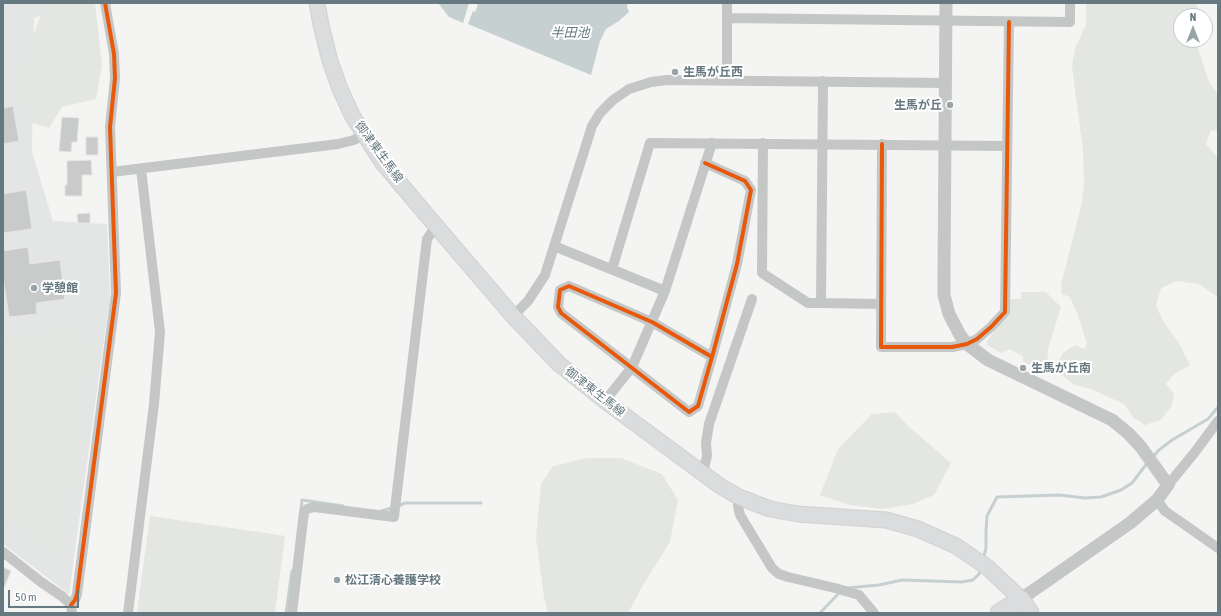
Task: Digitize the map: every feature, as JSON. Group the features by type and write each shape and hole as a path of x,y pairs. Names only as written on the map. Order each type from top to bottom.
{"main road":[{"name":"御津東生馬線","path":"317,3 330,61 349,108 382,162 513,316 559,364 605,402 703,472 720,486 739,497 770,509 798,514 886,520 918,529 956,546 981,563 1025,606"},
{"path":"998,613 1025,606"}],"street":[{"path":"72,609 77,594 116,293 110,127 115,78 114,54 105,3"},
{"path":"727,3 727,80"},
{"path":"946,3 944,295 949,314 960,335 967,344 988,360 1112,420 1128,433 1141,447 1168,485"},
{"path":"726,18 1070,22 1070,3"},
{"path":"882,144 881,347 952,347 977,340 1005,312 1009,22"},
{"path":"513,316 528,301 546,275 592,126 600,113 613,100 629,89 651,82 667,80 945,83"},
{"path":"821,303 823,81"},
{"path":"112,172 338,144 354,140 364,134"},
{"path":"612,268 650,142 1007,146"},
{"path":"605,402 632,367 665,291 712,143"},
{"path":"763,143 762,273 808,303 881,304"},
{"path":"705,163 745,181 751,190 737,264 712,357 698,406 689,412 561,313 558,307 560,290 569,286 652,322 712,357"},
{"path":"128,613 154,404 160,332 141,169"},
{"path":"292,613 304,512 307,508 314,507 394,517 427,239 436,226"},
{"path":"554,246 612,268 665,291"},
{"path":"703,472 707,456 706,443 709,424 752,299"},
{"path":"1025,606 1157,500 1218,421"},
{"path":"739,497 738,506 740,515 772,568 779,574 788,578 835,588 859,595 874,613"},
{"path":"1157,500 1165,511 1218,548"},
{"path":"3,552 63,597 72,609"}],"shaded area":[{"path":"3,3 83,3 34,18 32,152 53,221 107,224 110,296 69,594 3,544"},
{"path":"45,3 95,3 102,65 96,99 62,107 49,128 32,123 15,87"},
{"path":"1086,3 1196,3 1198,8 1173,8 1173,48 1198,48 1209,82 1218,94 1218,131 1211,130 1206,144 1218,158 1218,297 1199,284 1177,281 1161,288 1156,306 1163,321 1179,343 1190,365 1173,375 1166,384 1174,394 1172,405 1161,420 1145,425 1133,417 1124,404 1091,389 1075,385 1064,377 1058,362 1063,353 1075,345 1084,349 1087,344 1078,315 1070,297 1062,294 1061,285 1082,202 1084,185 1083,150 1072,67 1075,48 1086,25"},
{"path":"1021,292 1046,292 1061,307 1048,349 1047,372 1023,362 1023,356 1009,349 1001,353 987,345 987,341 1009,316 1009,299 1021,299"},
{"path":"56,330 73,330 81,336 89,348 88,368 60,554 23,528 3,521 3,339"},
{"path":"895,412 909,427 951,463 934,495 913,504 883,509 850,505 820,495 838,449 872,414"},
{"path":"586,458 621,458 662,474 678,500 670,542 643,585 628,613 548,613 544,597 536,538 541,484 553,466"},
{"path":"150,516 285,536 275,613 137,613"}],"water":[{"path":"438,3 469,3 463,23 449,17"},
{"name":"半田池","path":"474,3 628,3 627,7 629,12 619,21 606,29 600,41 591,75 468,24 473,11 475,12 478,5"}],"building":[{"path":"13,106 19,141 3,144 3,108"},
{"path":"62,117 79,118 77,142 72,142 71,152 59,151"},
{"path":"86,137 98,137 98,155 86,155"},
{"path":"91,160 92,175 82,175 82,196 65,196 65,185 67,185 67,161"},
{"path":"26,190 32,229 3,233 3,194"},
{"path":"90,213 90,223 78,223 77,214"},
{"name":"学憩館","path":"28,247 30,264 60,260 65,299 36,303 37,314 9,317 3,277 3,251"},
{"path":"3,567 11,571 3,590"}],"waterway":[{"path":"1152,458 1159,450 1172,440 1208,419 1218,407"},
{"path":"983,560 986,548 987,516 997,497 1059,495 1085,498 1101,497 1121,490 1132,483 1148,462"},
{"path":"301,510 302,500 343,506"},
{"path":"398,506 405,503 481,503"},
{"path":"381,511 392,508"},
{"path":"847,588 879,585 902,580 962,582 973,580 979,574 980,569"},
{"path":"286,613 292,571"},
{"path":"820,613 839,593"}],"cycle path":[{"path":"71,605 77,594 116,293 110,127 115,78 114,54 105,3"},
{"path":"882,144 881,347 952,347 967,344 977,339 1005,312 1009,22"},
{"path":"705,163 745,181 751,190 737,264 712,357 698,406 689,412 561,313 558,307 560,290 569,286 652,322 712,357"}],"place":[{"name":"生馬が丘西","path":"675,72"},
{"name":"生馬が丘","path":"950,105"},
{"name":"学憩館","path":"34,288"},
{"name":"生馬が丘南","path":"1023,368"},
{"name":"松江清心養護学校","path":"337,580"}]}
